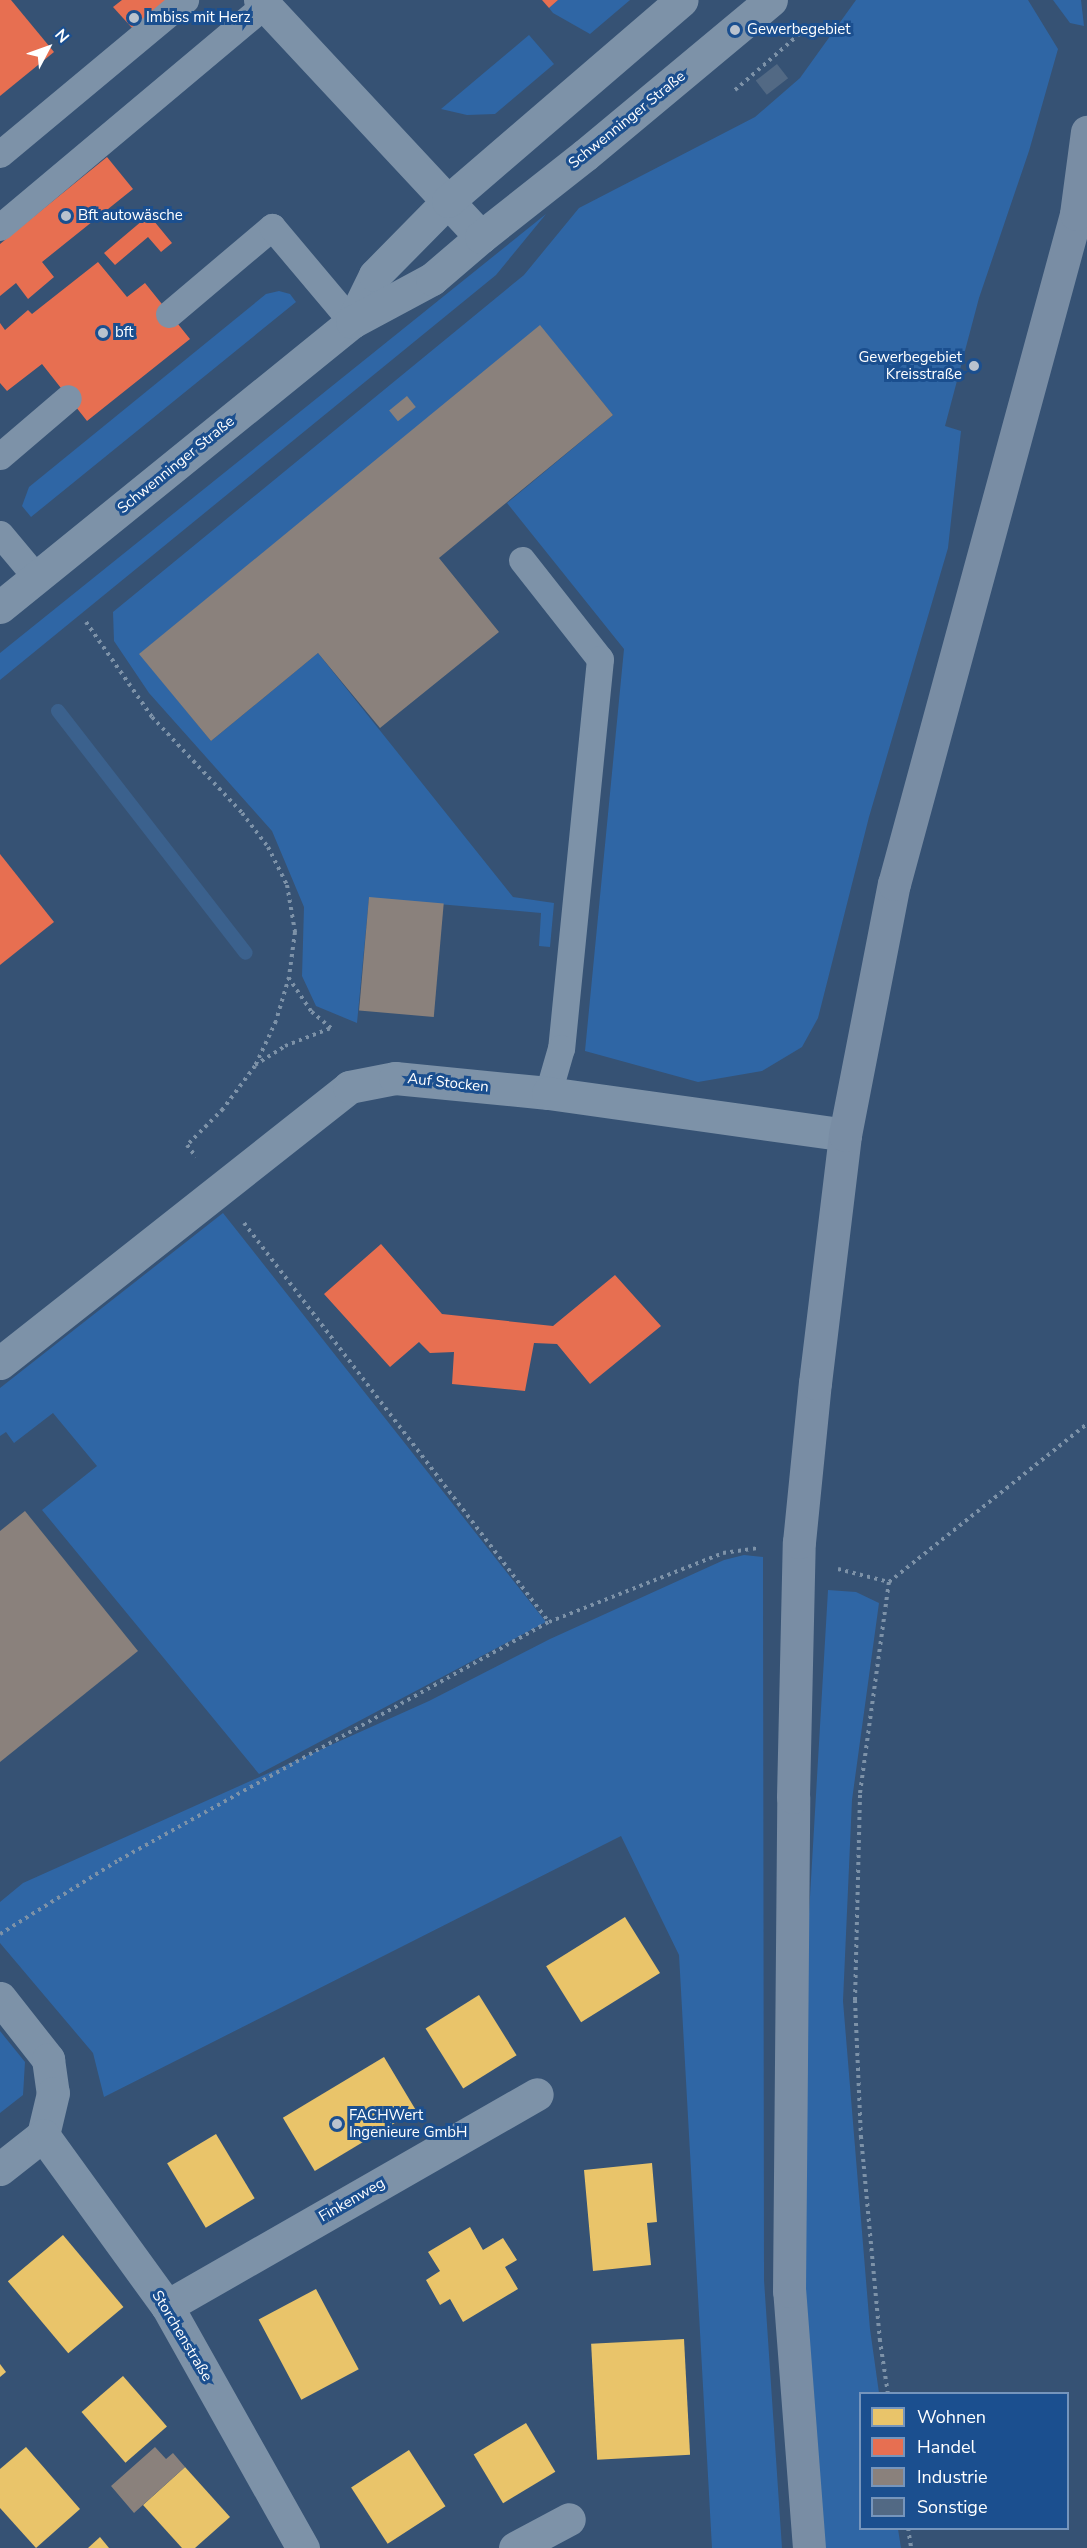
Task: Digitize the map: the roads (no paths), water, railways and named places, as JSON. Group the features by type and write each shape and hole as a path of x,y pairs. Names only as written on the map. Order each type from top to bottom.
{"street":[{"name":"Schwenninger Straße","path":"352,322 375,275 448,201 682,0"},
{"name":"Schwenninger Straße","path":"0,608 352,322 432,279 480,237 585,155 771,0"},
{"path":"263,2 480,237"},
{"path":"809,2548 789,2290 793,1785 799,1542 845,1135 894,884 1082,202 1087,132"},
{"name":"Auf Stocken","path":"0,1363 349,1087 395,1078 548,1093 845,1135"},
{"path":"0,1998 48,2059 52,2094 43,2135 0,2169"},
{"name":"Finkenweg","path":"167,2306 537,2094"},
{"name":"Storchenstraße","path":"43,2135 167,2306 303,2548"},
{"path":"515,2548 568,2518"}],"lane":[{"path":"0,154 185,0"},
{"path":"0,226 263,2"},
{"path":"169,314 272,227 352,322"},
{"path":"0,456 68,398"},
{"path":"0,534 36,578"},
{"path":"522,560 600,659 561,1048 548,1093"}],"waterway":[{"path":"58,711 246,953"}],"place":[{"name":"Imbiss mit Herz","path":"134,18"},
{"name":"Gewerbegebiet","path":"735,30"},
{"name":"Bft autowäsche","path":"66,216"},
{"name":"bft","path":"103,333"},
{"name":"Gewerbegebiet Kreisstraße","path":"974,366"},
{"name":"FACHWert Ingenieure GmbH","path":"337,2124"}]}
